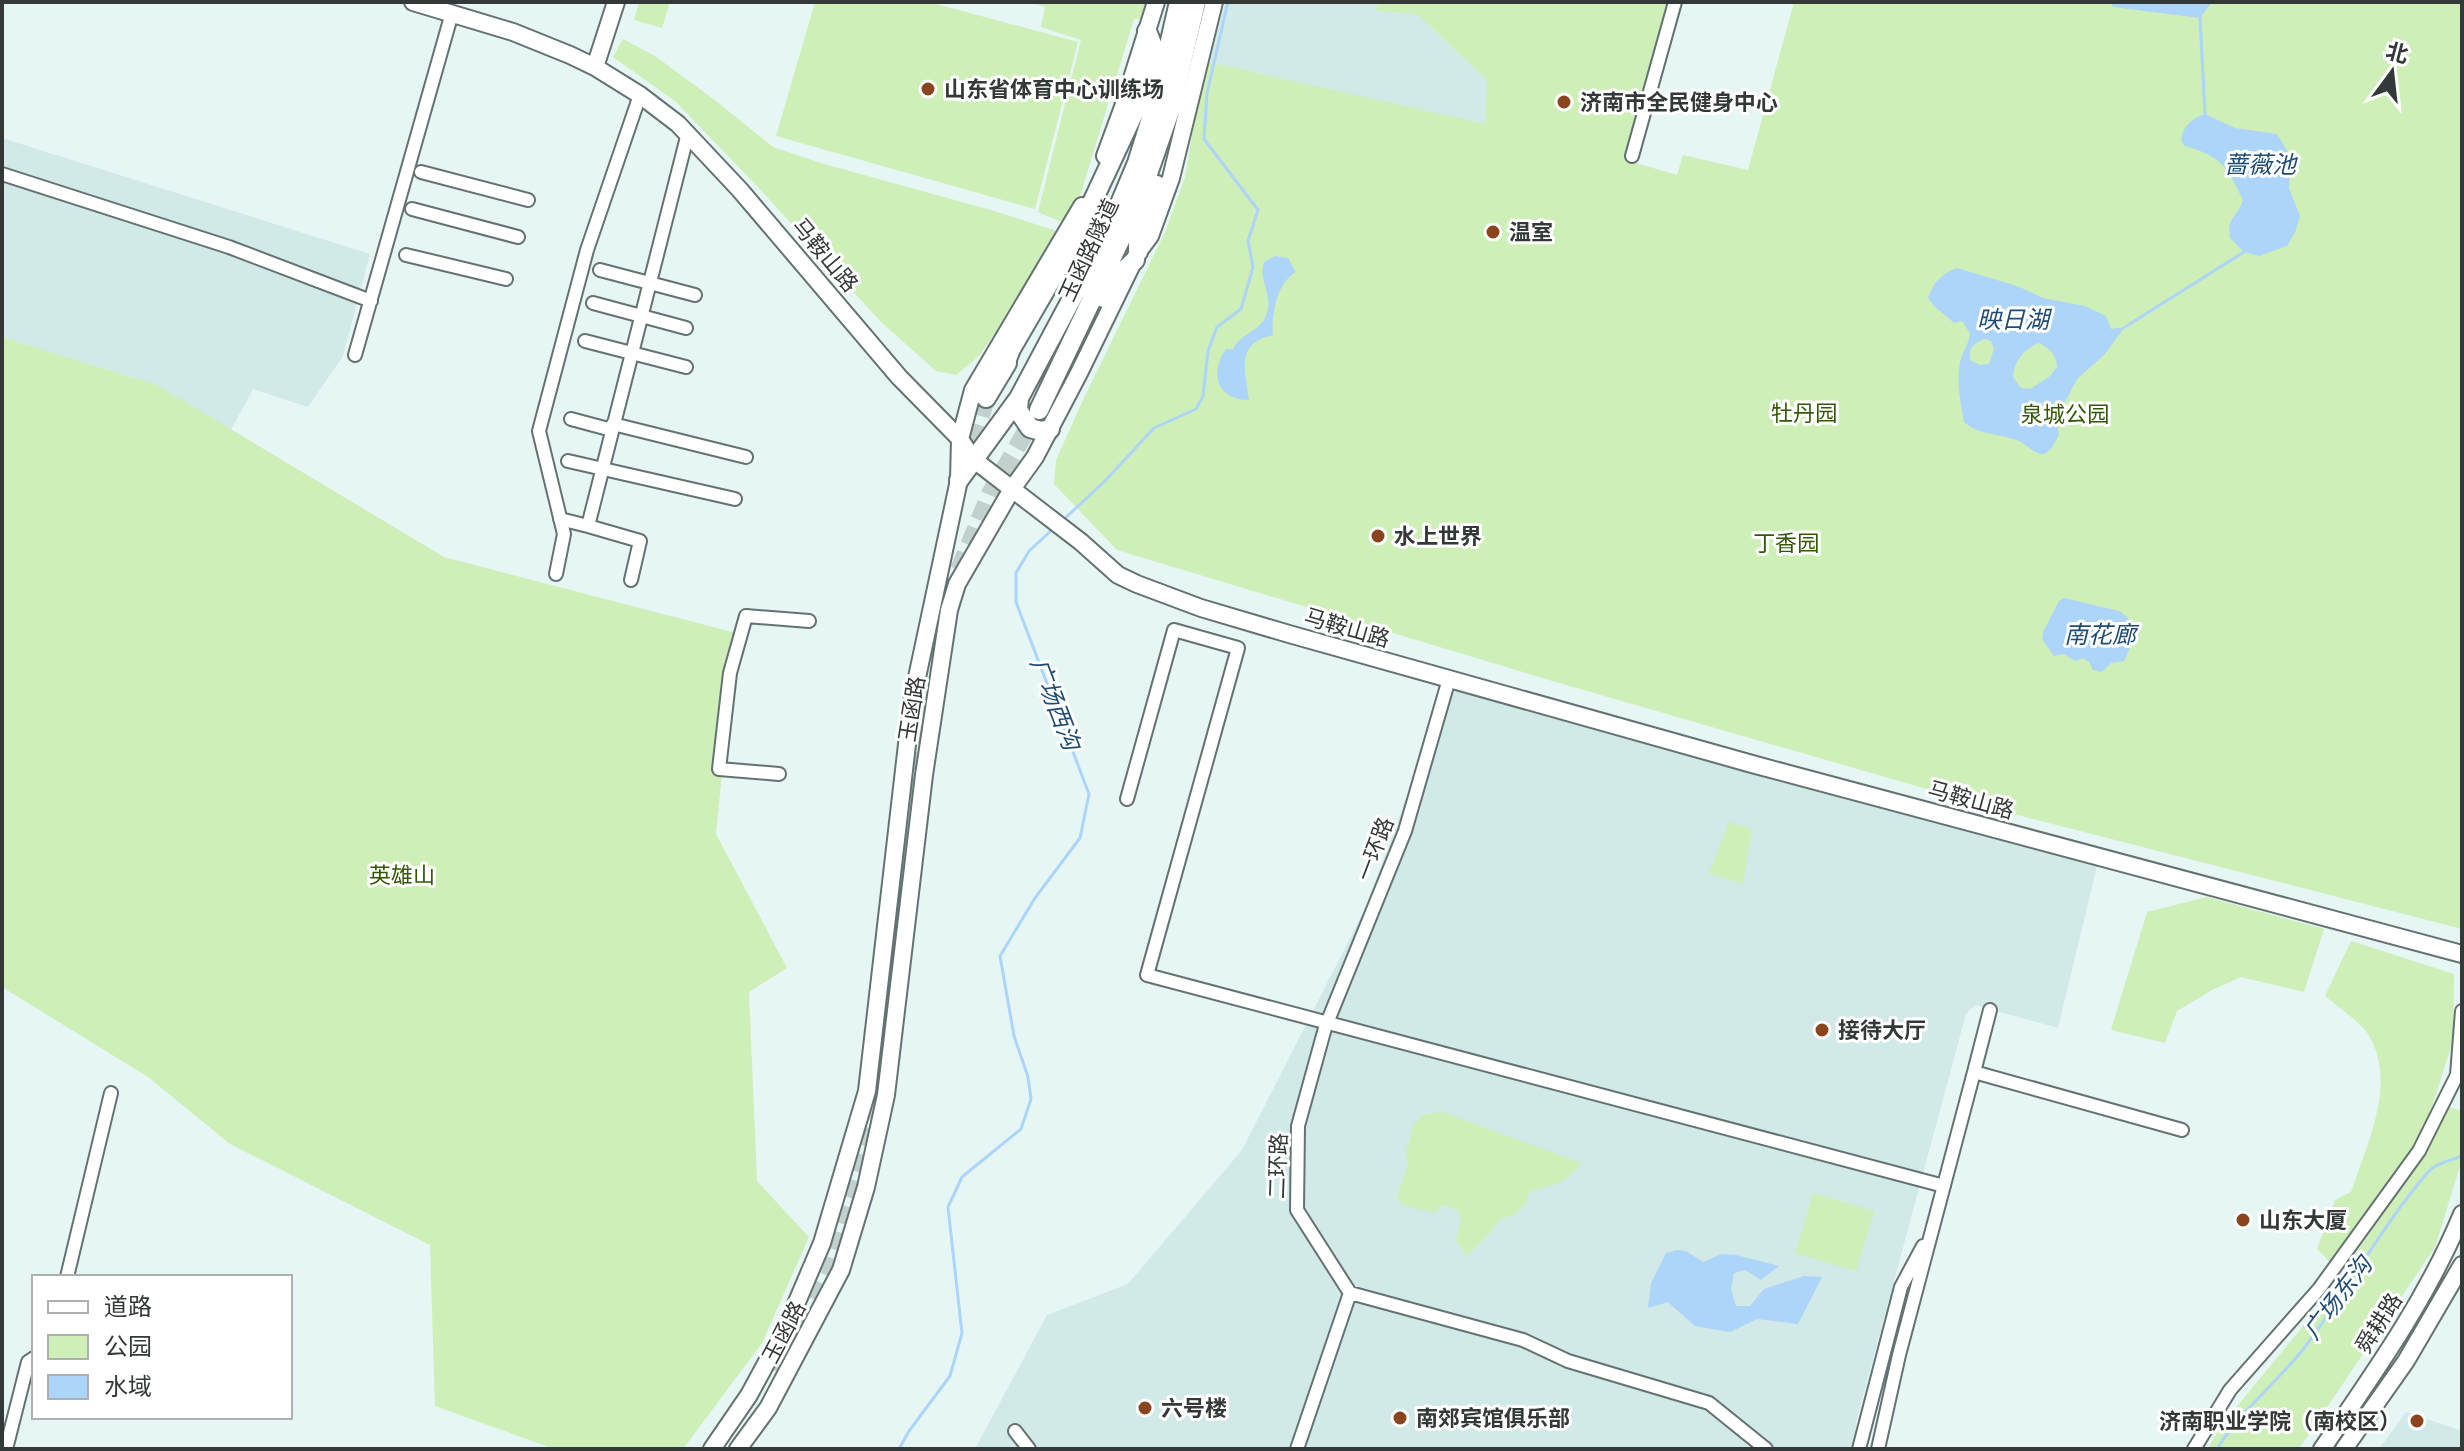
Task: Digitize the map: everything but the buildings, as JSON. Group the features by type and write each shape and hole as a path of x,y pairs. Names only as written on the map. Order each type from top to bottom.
{"highway":[{"path":"959,480 1019,398 1111,225 1137,163 1153,111 1179,2"},
{"path":"1055,379 1117,277 1136,256 1174,125 1172,105 1196,2"},
{"path":"1002,372 1011,349 1075,239 1140,100 1149,70 1152,44 1147,31"},
{"name":"玉函路隧道","path":"1039,410 1137,205 1172,105"},
{"name":"玉函路隧道","path":"986,398 1085,237 1153,111"},
{"path":"1019,398 1018,410 1030,428 1041,431 1050,429"}],"main road":[{"name":"马鞍山路","path":"413,2 513,32 595,67 640,95 688,133 899,377 960,439 973,459 1081,542 1118,575 1201,608 1449,679 1818,782 2462,954"},
{"path":"595,67 616,2"},
{"name":"玉函路","path":"712,1449 749,1395 788,1323 822,1243 867,1091 912,701 959,480 960,439 973,390 1092,190 1119,120 1156,2"},
{"name":"玉函路","path":"738,1449 768,1408 841,1270 866,1187 886,1095 924,775 949,610 957,584 1012,489 1035,457 1136,256 1150,236 1171,178 1214,2"},
{"name":"舜耕路","path":"2322,1449 2401,1334 2445,1255 2462,1214"},
{"name":"舜耕路","path":"2344,1449 2406,1361 2462,1265"}],"street":[{"path":"1632,156 1675,2"},
{"path":"355,355 452,13"},
{"path":"556,574 564,534 539,431 587,250 640,95"},
{"path":"588,526 688,133"},
{"path":"421,172 528,200"},
{"path":"2,174 229,247 371,301"},
{"path":"412,209 518,237"},
{"path":"406,255 506,279"},
{"path":"600,270 695,295"},
{"path":"593,303 686,328"},
{"path":"585,341 686,367"},
{"path":"571,419 746,457"},
{"path":"568,461 735,499"},
{"path":"560,519 640,541 631,580"},
{"path":"779,774 719,769 730,673 746,616 809,621"},
{"path":"1127,799 1174,630 1238,648 1147,975 1326,1025 1944,1186"},
{"name":"一环路","path":"1326,1025 1405,831 1449,679"},
{"path":"1878,1449 1899,1355 1990,1010"},
{"path":"2194,1449 2230,1390 2319,1289 2419,1151 2459,1078 2462,1011"},
{"name":"二环路","path":"1326,1025 1298,1126 1297,1210 1350,1293"},
{"path":"1974,1072 2182,1130"},
{"path":"67,1275 111,1093"},
{"path":"1859,1449 1901,1287 1933,1225"},
{"path":"1297,1449 1350,1293 1523,1340 1568,1361 1709,1403 1766,1449"},
{"path":"6,1449 28,1362 32,1359"},
{"path":"1015,1431 1029,1449"}],"shaded area":[{"path":"1225,2 1377,2 1376,11 1417,14 1488,80 1485,125 1209,62"},
{"path":"2,138 370,254 343,356 308,407 253,389 231,430 157,385 2,337"},
{"path":"1447,687 2099,858 2058,1028 1975,1005 1966,1014 1856,1422 1855,1449 975,1449 1047,1315 1128,1284 1242,1150 1366,907"},
{"name":"济南职业学院（南校区）","path":"2406,1412 2462,1431 2462,1449 2379,1449"}],"green space":[{"path":"639,2 670,2 662,28 634,20"},
{"name":"山东省体育中心训练场","path":"815,2 929,2 1078,42 1035,209 776,136"},
{"path":"1030,2 1148,2 1144,19 1134,19 1069,225 1038,212 1081,40 1041,27 1045,7"},
{"name":"泉城公园","path":"1377,2 1669,2 1626,160 1677,175 1683,155 1748,170 1794,2 2462,2 2462,929 2010,813 1549,680 1117,550 1054,484 1056,460 1166,230 1185,177 1200,88 1209,62 1485,124 1487,80 1417,14 1376,11"},
{"path":"623,39 655,56 773,147 1066,234 979,356 956,375 936,371 880,321 675,101 613,57"},
{"name":"英雄山","path":"2,337 157,385 444,557 736,633 716,834 787,968 749,992 757,1181 809,1237 762,1343 683,1449 554,1449 435,1406 430,1245 230,1144 148,1077 2,987"},
{"path":"1729,822 1752,829 1743,884 1709,874"},
{"path":"2207,897 2324,929 2304,992 2241,977 2177,1011 2165,1043 2111,1030 2147,912"},
{"path":"2351,941 2454,974 2453,1041 2425,1128 2337,1269 2317,1249 2335,1200 2351,1192 2371,1134 2380,1092 2377,1053 2368,1034 2325,996"},
{"path":"2449,1107 2462,1111 2462,1160 2435,1247 2299,1449 2207,1449 2224,1422 2318,1308 2427,1150"},
{"path":"1442,1112 1581,1163 1565,1179 1530,1191 1525,1205 1514,1215 1500,1219 1467,1256 1456,1240 1461,1220 1458,1210 1443,1205 1434,1213 1401,1204 1397,1195 1408,1165 1406,1152 1414,1123 1426,1114"},
{"path":"1813,1193 1874,1211 1856,1271 1795,1253"}],"water":[{"path":"2111,2 2211,3 2200,18 2113,7"},
{"name":"蔷薇池","path":"2205,114 2235,128 2277,134 2291,157 2289,188 2300,216 2287,246 2259,256 2244,252 2230,238 2231,221 2243,200 2237,188 2222,164 2207,154 2185,146 2181,140 2189,123"},
{"path":"1275,256 1288,258 1296,272 1280,291 1273,318 1273,335 1261,339 1248,351 1245,368 1249,400 1238,399 1219,384 1218,367 1226,349 1233,350 1264,320 1268,300 1264,262"},
{"name":"映日湖","path":"1957,268 2017,286 2043,298 2085,306 2106,316 2111,329 2125,327 2104,355 2077,379 2061,410 2057,425 2059,435 2045,453 2036,452 2012,438 1977,430 1964,422 1959,370 1970,333 1962,321 1954,323 1928,298 1939,279","holes":["1984,339 1991,341 1994,349 1989,364 1981,365 1971,361 1970,350","2039,343 2052,352 2057,367 2049,377 2030,389 2021,388 2013,377 2015,366 2024,352"]},
{"name":"南花廊","path":"2064,598 2119,611 2125,616 2132,627 2132,634 2124,661 2111,663 2102,672 2093,670 2083,658 2076,661 2063,654 2054,656 2042,639 2043,632 2059,601"},
{"path":"1686,1251 1703,1262 1722,1254 1779,1266 1761,1280 1745,1270 1734,1273 1731,1289 1736,1306 1750,1306 1764,1289 1804,1276 1822,1277 1798,1324 1757,1319 1730,1332 1695,1326 1668,1302 1648,1308 1651,1283 1666,1253"}],"waterway":[{"name":"广场西沟","path":"1062,521 1105,481 1154,428 1196,409 1203,396 1208,351 1217,327 1241,309 1253,267 1248,241 1258,210 1204,139 1207,93 1228,2"},
{"path":"2200,18 2205,114"},
{"path":"2125,327 2244,252"},
{"name":"广场西沟","path":"899,1449 950,1376 962,1333 948,1207 962,1177 1021,1129 1031,1099 1028,1077 1014,1036 1000,956 1035,898 1080,838 1089,794 1016,602 1016,573 1029,551 1053,529"},
{"name":"广场东沟","path":"2217,1449 2237,1422 2305,1347 2396,1213 2429,1171 2462,1156"}],"tunnel":[{"path":"966,468 986,398"},
{"path":"959,570 990,494 1036,414"},
{"path":"913,797 921,732 931,688"},
{"path":"778,1372 830,1264 879,1093"}],"place":[{"name":"山东省体育中心训练场","path":"928,89"},
{"name":"济南市全民健身中心","path":"1564,102"},
{"name":"温室","path":"1493,232"},
{"name":"水上世界","path":"1378,536"},
{"name":"接待大厅","path":"1822,1030"},
{"name":"山东大厦","path":"2243,1220"},
{"name":"六号楼","path":"1145,1408"},
{"name":"南郊宾馆俱乐部","path":"1400,1418"},
{"name":"济南职业学院（南校区）","path":"2417,1421"}],"park label":[{"name":"牡丹园","path":"1804,413"},
{"name":"丁香园","path":"1786,543"}]}
